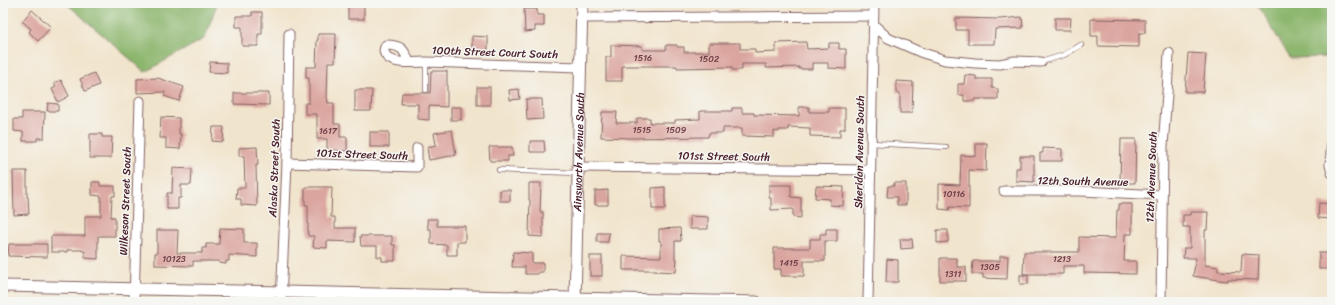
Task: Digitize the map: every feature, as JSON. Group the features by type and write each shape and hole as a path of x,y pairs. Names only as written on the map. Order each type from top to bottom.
{"street":[{"name":"Ainsworth Avenue South","path":"575,300 582,3"},
{"name":"Sheridan Avenue South","path":"868,302 874,3"},
{"path":"582,18 873,20 888,38 920,52 945,60 975,64 1000,64 1015,61 1041,62"},
{"name":"Alaska Street South","path":"281,297 287,163 289,34"},
{"name":"12th Avenue South","path":"1161,302 1163,146 1169,53"},
{"name":"100th Street Court South","path":"409,62 580,67"},
{"name":"Wilkeson Street South","path":"134,302 140,101"},
{"path":"1332,140 1330,165 1332,174"},
{"name":"101st Street South","path":"287,163 418,168 417,148"},
{"name":"101st Street South","path":"578,170 870,170"},
{"name":"12th South Avenue","path":"1004,191 1081,191 1162,195"},
{"path":"3,286 134,289 281,297 756,302"}],"lane":[{"path":"1041,62 1064,55 1081,45"},
{"path":"426,62 426,90"},
{"path":"871,143 946,147"},
{"path":"498,170 578,170"}],"green space":[{"path":"66,3 217,3 205,38 145,72"},
{"path":"1257,3 1332,3 1332,57 1290,58"}],"building":[{"path":"348,4 364,4 364,19 348,19"},
{"path":"524,9 537,9 537,15 544,15 544,26 535,26 535,31 525,32"},
{"path":"32,10 51,27 38,41 29,32 31,29 22,21"},
{"path":"252,12 262,12 262,34 258,34 258,46 242,46 242,27 236,27 236,16 252,16"},
{"path":"1022,17 1023,28 995,29 994,44 968,44 968,30 956,30 956,18 1000,19"},
{"path":"1055,18 1071,18 1070,30 1055,30"},
{"path":"1091,19 1145,20 1145,33 1139,33 1139,47 1098,46 1098,36 1091,36"},
{"path":"318,34 336,34 335,62 328,62 327,97 328,103 334,103 334,124 340,124 340,137 347,137 347,151 327,150 327,139 317,139 317,114 305,114 305,103 309,103 309,78 306,78 306,67 316,67"},
{"path":"472,36 488,37 488,52 472,52"},
{"path":"806,42 807,49 829,48 829,43 839,43 839,49 846,49 846,69 828,68 828,63 812,63 812,69 799,69 799,67 766,68 766,64 742,64 742,70 732,70 732,67 677,68 677,66 622,66 622,81 606,81 606,57 611,57 611,45 642,46 642,50 666,50 666,45 677,45 677,47 684,47 684,52 709,52 709,43 740,43 740,49 755,49 755,53 776,52 776,43"},
{"path":"1188,53 1206,54 1203,92 1185,92"},
{"path":"210,62 227,63 227,73 209,72"},
{"path":"431,71 447,71 447,107 429,106 429,120 418,119 418,104 401,104 402,93 430,93"},
{"path":"94,73 99,85 85,91 80,79"},
{"path":"965,75 976,76 976,79 992,79 992,88 998,89 998,99 975,99 975,101 964,101 964,95 958,95 958,84 964,84"},
{"path":"158,78 184,87 179,101 164,96 165,92 137,93 137,79"},
{"path":"61,80 69,96 58,102 52,89 56,87 54,83"},
{"path":"896,81 913,82 912,113 900,113 900,93 896,93"},
{"path":"477,87 490,87 490,105 477,105"},
{"path":"519,89 520,99 510,100 509,90"},
{"path":"355,90 372,90 371,111 355,111"},
{"path":"234,93 269,93 269,105 234,104"},
{"path":"526,99 542,99 543,119 527,120"},
{"path":"48,103 58,104 58,111 47,111"},
{"path":"451,107 461,107 461,120 451,120"},
{"path":"799,107 809,107 809,112 829,112 829,108 845,108 845,129 840,129 840,137 810,136 810,128 788,127 788,130 779,130 778,132 774,131 774,137 742,136 742,128 723,128 723,133 709,133 708,137 601,137 602,112 617,112 616,123 637,123 637,118 650,118 650,123 675,123 675,120 700,119 700,111 732,111 732,108 742,108 742,113 754,113 754,115 799,116"},
{"path":"22,112 45,112 44,138 37,138 37,141 23,141 23,132 14,131 14,119 22,119"},
{"path":"161,117 179,118 179,134 181,134 180,149 166,148 166,138 160,138"},
{"path":"213,127 224,127 223,142 212,141"},
{"path":"452,130 456,155 429,160 427,147 436,145 434,133"},
{"path":"370,132 389,132 389,147 370,147"},
{"path":"90,134 102,134 102,137 112,137 111,158 90,158"},
{"path":"1121,139 1136,139 1135,183 1120,183"},
{"path":"530,141 544,141 545,152 530,152"},
{"path":"976,143 987,143 986,171 969,170 969,208 950,207 949,210 939,209 939,184 960,185 961,155 976,156"},
{"path":"257,147 257,206 241,205 241,199 236,199 237,188 245,188 244,156 239,156 239,148"},
{"path":"489,147 512,147 513,156 508,156 508,161 490,161"},
{"path":"1043,148 1062,149 1062,161 1040,161 1040,153 1043,153"},
{"path":"1020,156 1034,156 1034,182 1016,181 1016,168 1020,168"},
{"path":"173,168 192,169 191,185 181,185 181,198 178,198 178,209 167,209 167,193 172,193"},
{"path":"13,171 27,171 27,197 29,214 14,215"},
{"path":"92,182 100,182 100,186 115,186 115,196 112,196 111,217 115,217 115,236 98,236 98,259 85,258 85,251 82,250 51,252 51,236 85,236 85,216 101,216 101,196 92,195"},
{"path":"529,183 541,183 540,212 543,212 543,237 529,236"},
{"path":"894,183 906,183 906,205 897,205 897,197 887,197 888,186 894,186"},
{"path":"769,185 791,185 791,197 801,198 801,218 793,217 793,209 771,210"},
{"path":"816,186 844,187 843,206 830,205 830,199 815,198"},
{"path":"305,187 332,187 331,217 335,217 335,228 355,228 355,242 327,241 327,248 313,247 314,236 308,236 308,205 305,205"},
{"path":"665,187 665,209 652,209 652,188"},
{"path":"500,190 510,190 510,201 500,201"},
{"path":"608,190 608,205 595,205 595,191"},
{"path":"1319,203 1332,204 1332,219 1318,218"},
{"path":"1119,204 1132,204 1132,234 1125,234 1124,261 1136,261 1136,274 1084,273 1084,266 1063,266 1063,274 1023,274 1024,252 1079,252 1079,237 1116,237 1117,210 1119,210"},
{"path":"1190,212 1208,212 1207,230 1205,230 1205,265 1218,267 1218,271 1241,272 1242,254 1259,255 1258,280 1228,279 1228,281 1193,276 1196,258 1183,258 1184,248 1190,248 1190,227 1183,227 1183,215 1190,215"},
{"path":"690,216 708,217 708,229 690,229"},
{"path":"427,219 437,219 437,226 465,226 465,242 457,242 457,255 447,255 447,245 431,244 431,229 428,229"},
{"path":"220,228 244,229 244,243 257,243 257,257 229,255 229,261 226,261 226,264 219,263 219,261 193,261 193,266 155,265 155,253 157,253 157,230 178,230 177,253 202,253 202,248 206,248 206,244 219,244"},
{"path":"680,228 681,241 675,241 675,259 677,259 676,272 657,270 623,270 623,256 661,257 659,229"},
{"path":"826,229 837,229 837,241 825,241 825,261 804,261 804,276 781,276 781,269 774,269 774,248 810,248 810,239 820,239 820,234 826,234"},
{"path":"937,230 948,230 948,242 937,243"},
{"path":"597,233 609,233 608,242 597,242"},
{"path":"360,236 392,236 392,245 395,245 395,261 382,261 382,257 377,257 377,246 361,246"},
{"path":"900,239 912,239 913,248 901,249"},
{"path":"9,244 47,244 47,257 8,256"},
{"path":"513,252 532,253 532,263 543,263 543,272 538,272 538,274 525,274 525,267 512,267"},
{"path":"1319,253 1332,253 1332,269 1319,269"},
{"path":"590,256 602,256 602,276 590,276"},
{"path":"1000,256 1008,256 1007,279 983,278 983,274 972,274 973,261 1000,261"},
{"path":"940,258 957,258 957,267 966,267 966,281 940,281"},
{"path":"887,259 898,260 898,282 886,282"},
{"path":"1020,275 1028,275 1028,284 1020,284"}]}
